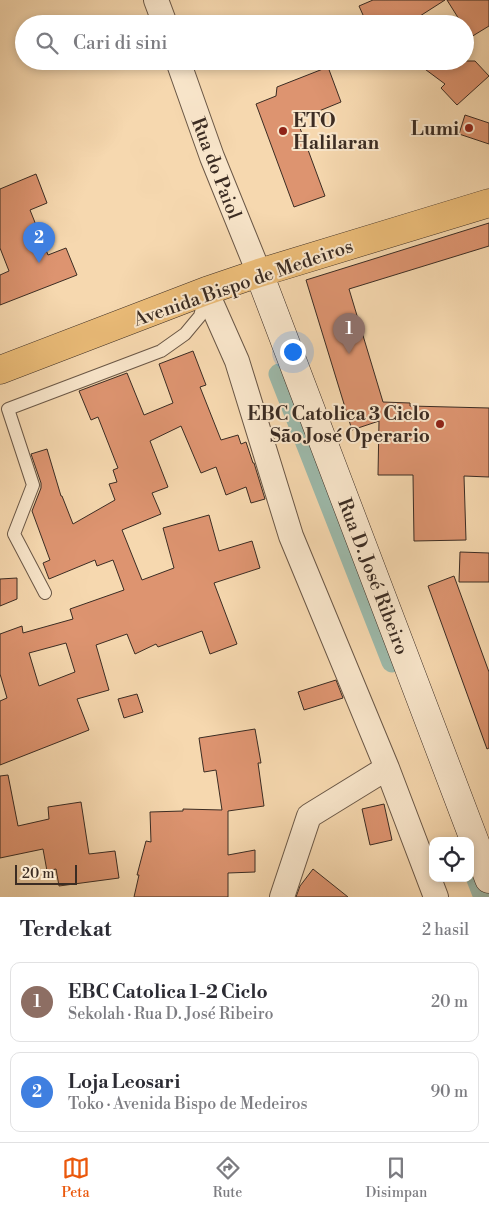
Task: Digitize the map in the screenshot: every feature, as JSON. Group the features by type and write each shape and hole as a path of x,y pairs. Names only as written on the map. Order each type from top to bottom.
{"main road":[{"name":"Avenida Bispo de Medeiros","path":"0,370 206,291 489,203"}],"street":[{"path":"156,0 162,15"},
{"name":"Rua do Paiol","path":"181,70 212,158 259,274"},
{"name":"Rua D. José Ribeiro","path":"259,274 489,879"},
{"path":"206,291 237,362 291,536 387,768 436,897"},
{"path":"282,897 309,816 387,768"}],"lane":[{"path":"45,593 14,534 33,485 8,409 162,351 185,334 200,316 206,291"}],"building":[{"path":"373,0 445,0 422,15 363,15 359,6"},
{"path":"447,0 489,0 489,26 474,35 474,15 456,15"},
{"path":"475,61 489,76 457,105 441,88 445,84 426,70 474,70"},
{"name":"ETO Halilaran","path":"320,70 329,70 341,102 297,120 325,196 294,207 256,104 276,96 277,87"},
{"path":"465,115 489,123 489,144 459,134"},
{"path":"36,174 47,203 30,210 48,255 66,248 77,275 0,305 0,275 9,271 0,248 0,189"},
{"path":"489,223 489,246 349,289 383,402 410,403 410,406 489,408 489,477 464,476 466,540 414,541 413,475 378,475 379,421 352,430 306,280"},
{"path":"193,351 206,385 200,387 221,440 238,435 241,444 246,442 265,499 251,503 246,487 226,495 216,467 201,473 181,426 150,441 168,487 152,493 161,514 122,530 142,580 174,568 163,528 209,515 219,551 252,541 260,568 214,583 237,644 210,654 202,631 158,647 156,644 135,654 127,634 96,645 109,690 77,699 89,730 0,765 0,701 7,698 0,674 0,634 22,626 23,633 73,619 70,609 124,590 113,560 97,566 95,560 49,579 43,563 50,560 32,511 41,488 41,483 31,454 47,449 61,496 73,524 115,500 109,484 117,482 113,470 118,468 98,417 91,420 79,391 127,373 144,415 173,403 159,364","holes":["66,643 75,672 39,686 29,653"]},
{"path":"460,552 489,553 489,582 459,582"},
{"path":"454,576 489,672 489,748 487,749 428,586"},
{"path":"17,578 17,599 0,606 0,579"},
{"path":"336,680 343,698 304,710 298,692"},
{"path":"137,694 143,712 124,718 118,699"},
{"path":"255,729 261,763 258,763 264,806 228,811 228,855 255,850 255,872 228,873 228,897 134,897 139,875 137,875 146,841 151,842 150,812 183,811 183,809 222,810 216,770 204,772 199,738"},
{"path":"8,775 18,826 49,819 48,807 81,802 89,854 115,851 119,878 59,886 56,869 47,871 43,849 0,858 0,776"},
{"path":"384,804 392,840 370,845 362,809"},
{"path":"313,869 348,897 296,897 300,886"}],"waterway":[{"path":"279,374 392,662"},
{"path":"474,872 484,897"}],"place":[{"name":"Lumi","path":"469,128"},
{"name":"ETO Halilaran","path":"283,131"},
{"name":"Loja Leosari","path":"39,263"},
{"name":"EBC Catolica 1-2 Ciclo","path":"349,354"},
{"name":"EBC Catolica 3 Ciclo São José Operario","path":"440,424"}]}
